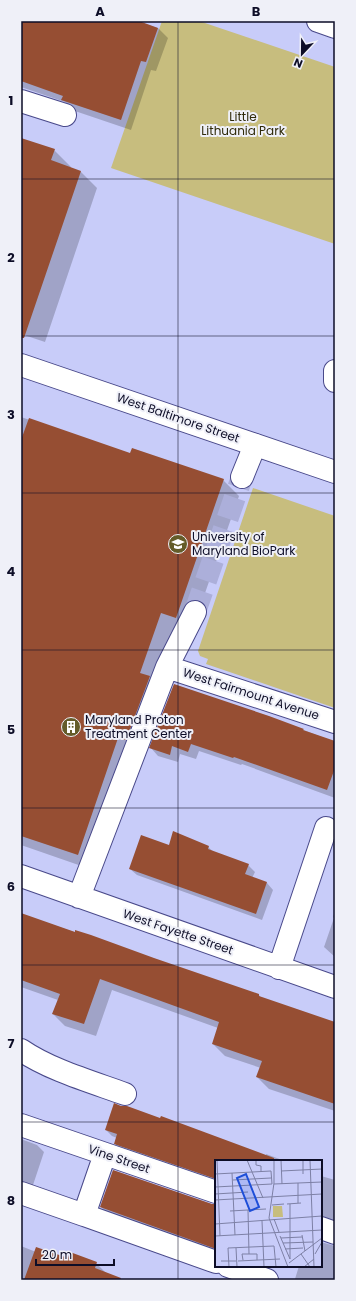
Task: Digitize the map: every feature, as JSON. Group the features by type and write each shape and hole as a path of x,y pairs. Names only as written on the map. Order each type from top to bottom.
{"street":[{"path":"318,21 335,27"},
{"path":"21,101 65,115"},
{"name":"West Baltimore Street","path":"21,365 335,472"},
{"path":"335,371 335,381"},
{"path":"242,476 255,445"},
{"path":"79,897 167,667 195,612"},
{"name":"West Fairmount Avenue","path":"167,667 335,722"},
{"path":"279,968 326,828"},
{"name":"West Fayette Street","path":"21,876 335,987"},
{"path":"21,1050 29,1056 55,1068 125,1094"},
{"name":"Vine Street","path":"21,1125 215,1192"},
{"path":"84,1215 105,1154"},
{"path":"21,1193 215,1262"},
{"path":"322,1228 335,1233"},
{"path":"231,1267 267,1280"}],"green space":[{"name":"Little Lithuania Park","path":"162,21 199,21 335,67 335,244 111,168"},
{"path":"253,488 335,516 335,708 206,664 208,659 200,656 198,651"}],"building":[{"path":"21,21 139,21 158,28 146,62 141,61 121,120 61,100 63,96 21,81"},
{"path":"21,138 55,149 51,160 81,171 24,338 21,338"},
{"name":"Maryland Proton Treatment Center","path":"29,418 130,453 132,448 224,479 176,618 161,613 140,673 150,676 126,740 118,738 78,855 21,836 21,440"},
{"path":"174,684 269,716 335,741 335,768 327,790 234,757 233,758 191,744 188,752 172,746 170,755 149,748"},
{"path":"173,831 209,846 208,849 249,864 245,874 267,882 256,914 129,869 141,835 169,845"},
{"path":"21,913 75,932 75,930 91,935 335,1022 335,1104 256,1077 262,1061 212,1044 219,1022 100,979 84,1024 52,1014 60,994 21,980"},
{"path":"114,1103 160,1118 161,1116 274,1158 274,1160 215,1160 215,1179 114,1144 117,1134 105,1130"},
{"path":"113,1170 215,1204 215,1249 100,1207"},
{"path":"36,1247 68,1258 70,1252 97,1262 95,1268 121,1278 120,1280 24,1280"}],"tunnel":[{"path":"195,612 242,477"}],"place":[{"name":"University of Maryland BioPark","path":"178,544"},
{"name":"Maryland Proton Treatment Center","path":"71,727"}]}
